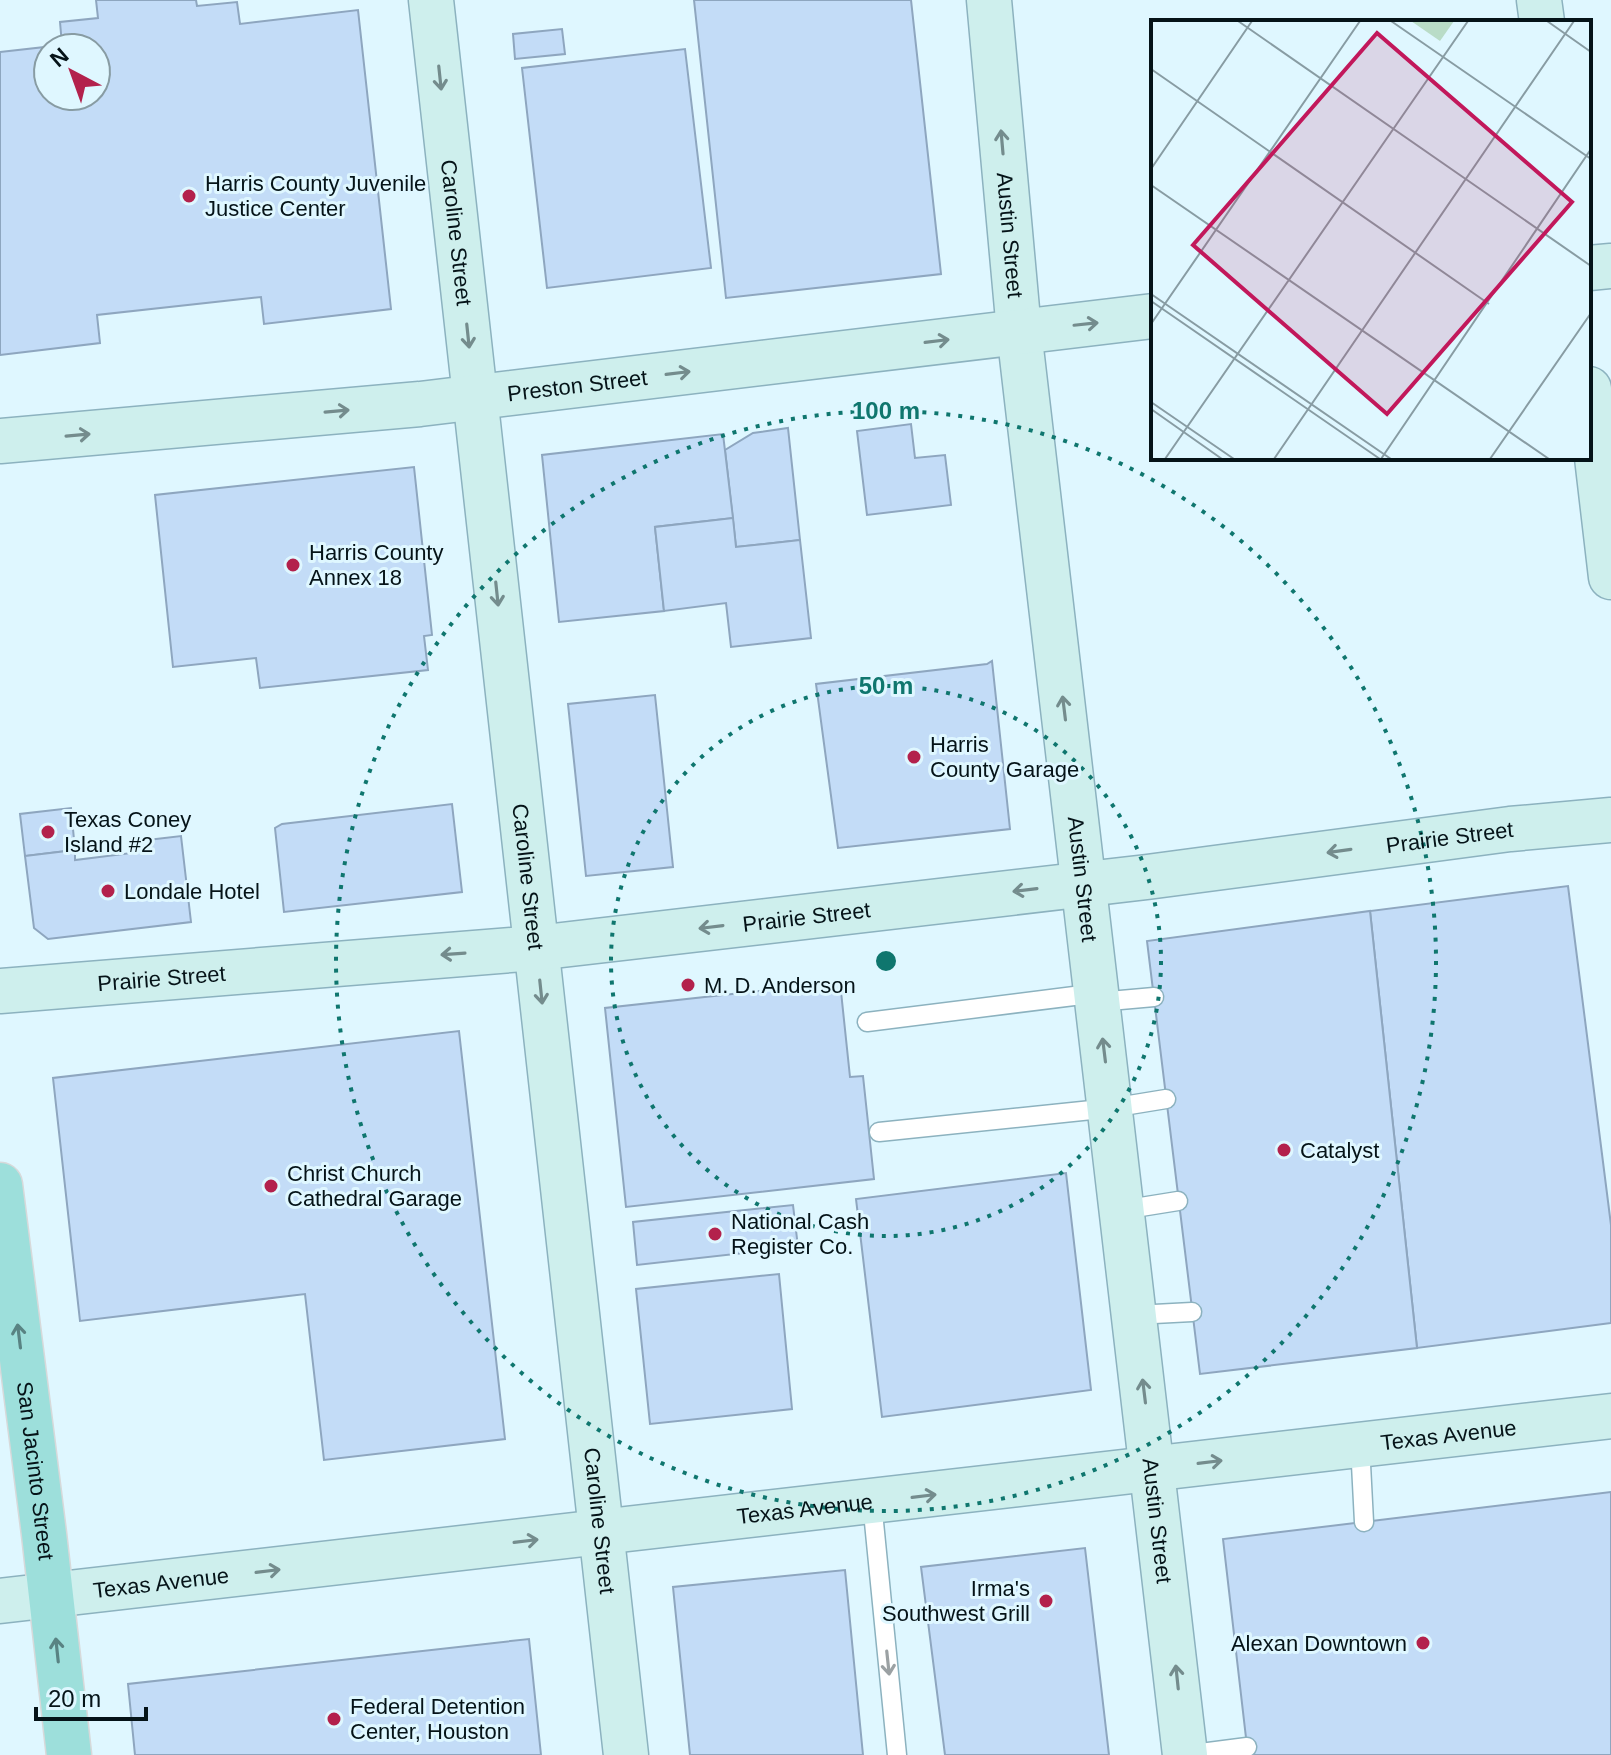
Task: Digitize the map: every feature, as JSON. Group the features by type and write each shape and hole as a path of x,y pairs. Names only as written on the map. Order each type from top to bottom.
{"main road":[{"name":"San Jacinto Street","path":"0,1185 69,1755"}],"street":[{"name":"Caroline Street","path":"431,0 626,1755"},
{"name":"Austin Street","path":"989,0 1019,331 1185,1755"},
{"path":"1539,0 1542,20"},
{"path":"1591,268 1611,266"},
{"name":"Preston Street","path":"0,441 475,397 1151,316"},
{"path":"1591,406 1611,577"},
{"name":"Prairie Street","path":"0,991 536,948 1147,877 1510,829 1611,820"},
{"name":"Texas Avenue","path":"0,1601 1611,1416"}],"lane":[{"path":"867,1022 1098,998 1154,997"},
{"path":"879,1132 1111,1108 1166,1099"},
{"path":"1122,1210 1178,1201"},
{"path":"1135,1315 1192,1312"},
{"path":"1360,1445 1364,1522"},
{"path":"872,1502 897,1755"},
{"path":"1185,1755 1247,1747"}],"building":[{"name":"Harris County Juvenile Justice Center","path":"96,0 196,0 197,6 237,2 240,24 358,10 391,309 264,324 261,297 97,315 100,343 0,355 0,52 32,48 32,112 112,112 112,32 61,32 60,22 98,18"},
{"path":"694,0 911,0 941,274 726,298"},
{"path":"562,29 565,54 515,59 513,34"},
{"path":"685,49 711,268 547,288 522,68"},
{"path":"911,424 915,458 945,455 951,505 867,515 857,431"},
{"path":"788,428 800,540 736,547 725,450 753,433"},
{"path":"723,434 733,518 655,527 664,611 559,622 542,455"},
{"name":"Harris County Annex 18","path":"414,467 432,635 424,636 428,670 260,688 256,658 173,667 155,495"},
{"path":"733,518 736,547 800,540 811,638 731,647 726,603 664,611 655,527"},
{"name":"Harris County Garage","path":"992,661 1010,829 838,848 816,684"},
{"path":"655,695 673,867 586,876 568,704"},
{"path":"452,804 462,892 284,912 275,828 282,824"},
{"name":"Texas Coney Island #2","path":"71,808 75,850 25,856 20,814"},
{"name":"Londale Hotel","path":"181,836 191,922 48,939 34,928 25,856 75,850 75,860 132,853 131,842"},
{"path":"1568,886 1611,1225 1611,1323 1417,1348 1370,911"},
{"name":"Catalyst","path":"1370,911 1417,1348 1200,1374 1147,941"},
{"path":"840,982 850,1077 863,1076 874,1179 626,1207 605,1008"},
{"name":"Christ Church Cathedral Garage","path":"459,1031 505,1439 324,1460 305,1294 80,1321 53,1078"},
{"path":"1066,1173 1091,1390 882,1417 856,1199"},
{"name":"National Cash Register Co.","path":"793,1205 798,1247 637,1265 633,1222"},
{"path":"779,1274 792,1409 650,1424 636,1289"},
{"name":"Alexan Downtown","path":"1611,1492 1611,1755 1248,1755 1223,1539"},
{"path":"1085,1548 1109,1755 945,1755 921,1567"},
{"path":"845,1570 863,1755 690,1755 673,1587"},
{"name":"Federal Detention Center, Houston","path":"529,1639 541,1755 135,1755 128,1684"}],"place":[{"name":"Harris County Juvenile Justice Center","path":"189,196"},
{"name":"Harris County Annex 18","path":"293,565"},
{"name":"Harris County Garage","path":"914,757"},
{"name":"Texas Coney Island #2","path":"48,832"},
{"name":"Londale Hotel","path":"108,891"},
{"name":"M. D. Anderson","path":"688,985"},
{"name":"Catalyst","path":"1284,1150"},
{"name":"Christ Church Cathedral Garage","path":"271,1186"},
{"name":"National Cash Register Co.","path":"715,1234"},
{"name":"Irma's Southwest Grill","path":"1046,1601"},
{"name":"Alexan Downtown","path":"1423,1643"},
{"name":"Federal Detention Center, Houston","path":"334,1719"}]}
